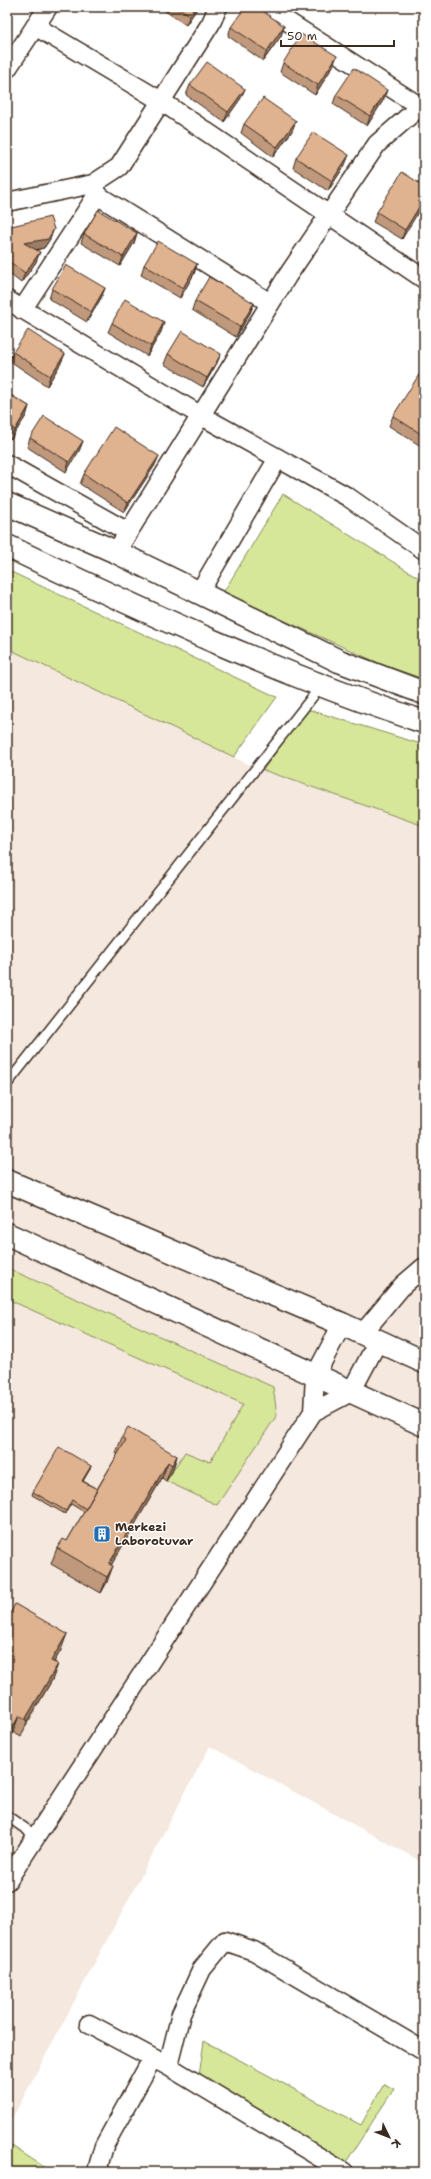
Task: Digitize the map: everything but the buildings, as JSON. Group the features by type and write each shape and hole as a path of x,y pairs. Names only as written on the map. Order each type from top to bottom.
{"main road":[{"path":"7,504 116,552 339,661 424,693"},
{"path":"7,546 161,619 353,699 424,722"},
{"path":"7,1181 342,1324 424,1362"},
{"path":"7,1234 424,1425"}],"street":[{"path":"7,69 48,7"},
{"path":"218,7 210,23 119,167 95,189 14,305 200,415 348,496 424,550"},
{"path":"116,552 200,415 329,213 377,144 423,106 265,7"},
{"path":"35,26 161,101 329,213 424,279"},
{"path":"7,202 95,189 270,304"},
{"path":"199,593 278,458"},
{"path":"7,464 128,532"},
{"path":"7,1881 313,1412 351,1392 370,1337 403,1285 424,1267"},
{"path":"313,1412 315,1376 342,1324"},
{"path":"101,2172 98,2166 104,2146 160,2063 202,1969 225,1941 254,1951 424,2051"},
{"path":"89,2024 160,2063 344,2172"}],"lane":[{"path":"7,1084 321,686"},
{"path":"7,1816 36,1836"}],"shaded area":[{"path":"7,648 258,769 424,826 424,1863 210,1746 7,2128"}],"green space":[{"path":"283,494 424,581 424,679 383,665 223,593"},
{"path":"7,570 277,697 234,757 7,648"},
{"path":"307,709 424,745 424,826 263,770"},
{"path":"7,1268 273,1387 277,1415 217,1505 166,1481 185,1452 210,1462 243,1404 7,1299"},
{"path":"204,2041 361,2125 384,2084 394,2089 346,2162 199,2076"},
{"path":"7,2143 52,2172 7,2172"}],"place":[{"name":"Merkezi Laborotuvar","path":"102,1534"}]}
